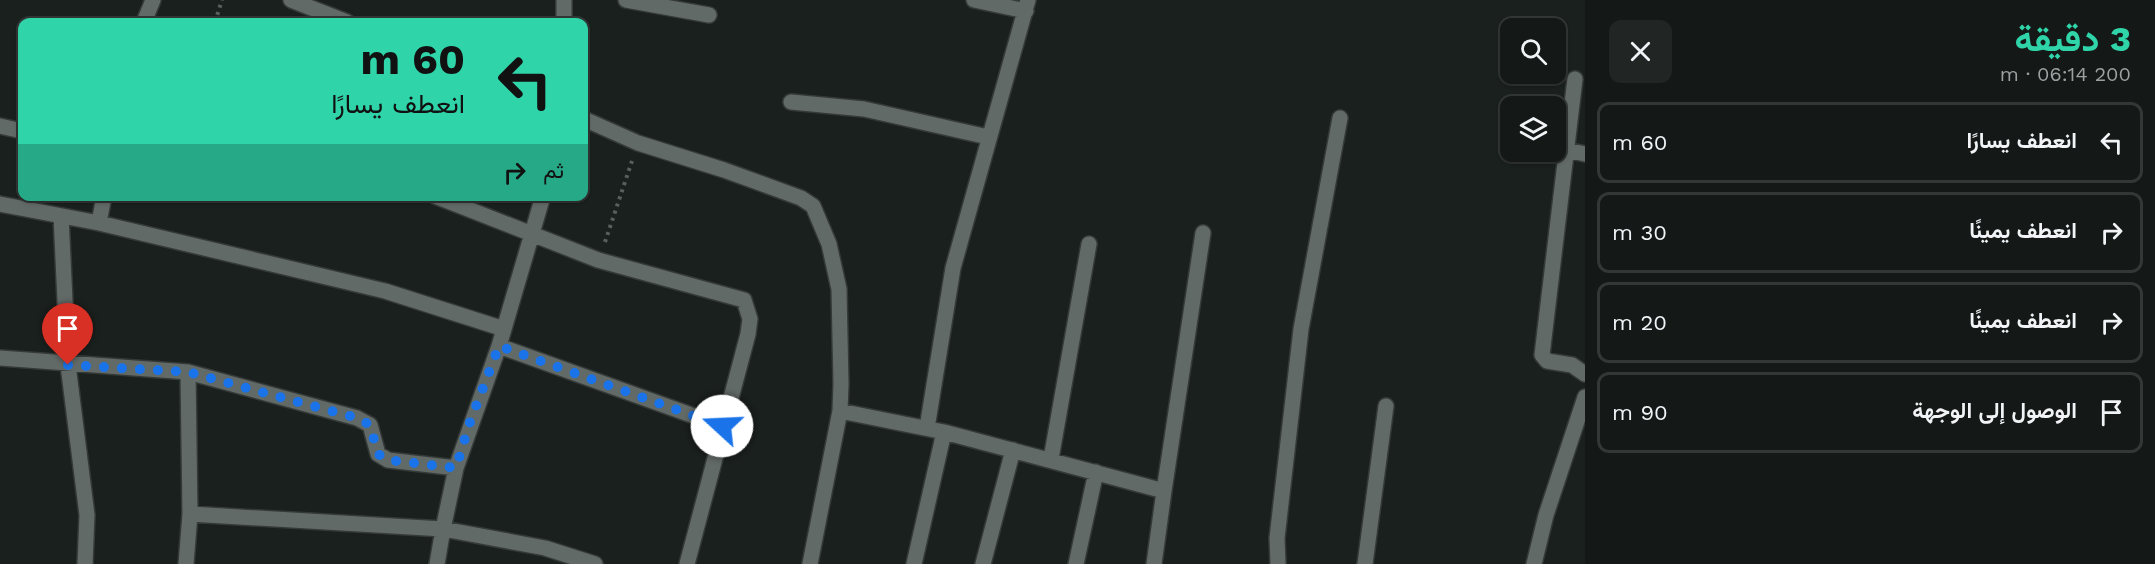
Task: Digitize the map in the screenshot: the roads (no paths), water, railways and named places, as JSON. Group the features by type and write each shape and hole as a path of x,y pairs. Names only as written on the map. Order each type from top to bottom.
{"street":[{"path":"146,18 153,0"},
{"path":"291,0 337,18"},
{"path":"564,0 564,18"},
{"path":"626,0 709,15"},
{"path":"927,428 952,268 1027,6 974,0"},
{"path":"1575,79 1566,150 1585,154"},
{"path":"791,102 864,109 988,137"},
{"path":"1278,564 1277,531 1301,328 1340,118"},
{"path":"588,120 638,143 735,174 801,198 813,206 829,244 839,289 840,411 810,564"},
{"path":"0,126 18,130"},
{"path":"1565,162 1542,355 1547,361 1572,365 1585,374"},
{"path":"99,223 103,201"},
{"path":"448,201 598,260 744,300 750,319 748,334 687,564"},
{"path":"437,564 456,468 470,422 499,346 542,201"},
{"path":"0,204 99,223 386,291 504,329"},
{"path":"61,216 68,365 87,515 85,564"},
{"path":"1154,564 1203,233"},
{"path":"1051,459 1089,244"},
{"path":"499,346 722,426"},
{"path":"0,358 68,365 188,372 357,418 370,425 378,454 388,460 456,468"},
{"path":"186,564 190,514 188,372"},
{"path":"1534,564 1546,515 1585,397"},
{"path":"1365,564 1386,406"},
{"path":"840,411 944,432 1164,491"},
{"path":"914,564 944,432"},
{"path":"983,564 1013,450"},
{"path":"1076,564 1096,471"},
{"path":"190,514 443,529 545,549 595,564"}]}
